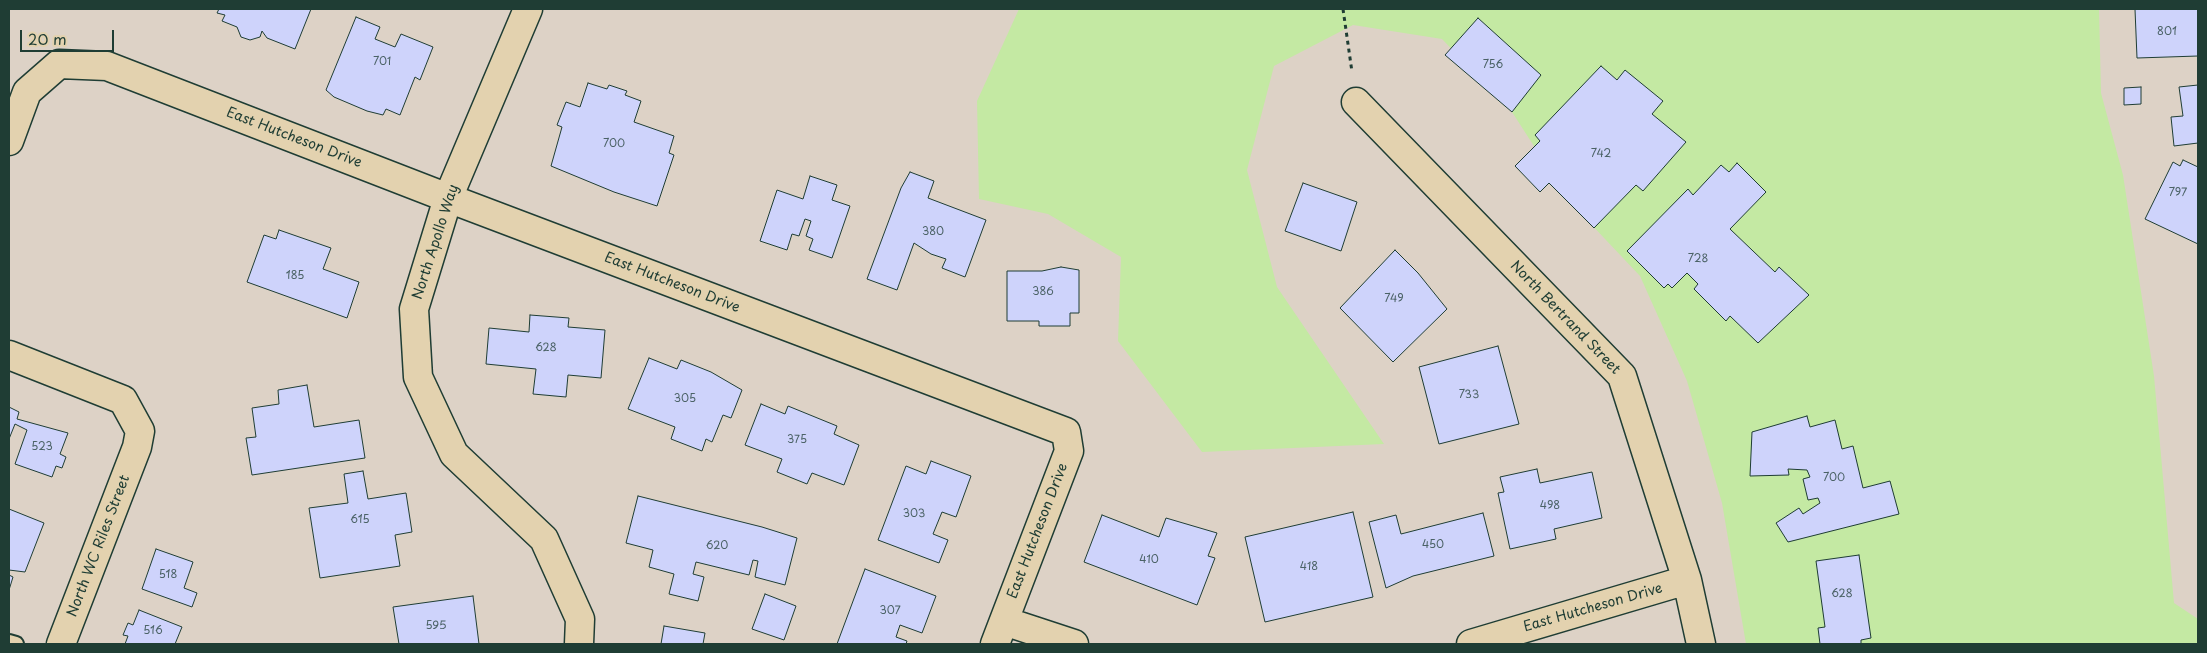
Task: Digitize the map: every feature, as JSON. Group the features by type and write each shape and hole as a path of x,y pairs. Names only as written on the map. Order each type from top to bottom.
{"street":[{"name":"North Apollo Way","path":"528,9 448,198 414,309 418,377 454,454 544,539 580,620 579,644"},
{"name":"East Hutcheson Drive","path":"9,140 27,92 59,64 107,66 448,198 1066,432 1069,451 999,633 1074,644"},
{"name":"North Bertrand Street","path":"1356,102 1622,376 1687,580 1701,644"},
{"name":"North WC Riles Street","path":"9,355 123,400 140,431 137,448 61,644"},
{"name":"East Hutcheson Drive","path":"1470,644 1687,580"}],"lane":[{"path":"9,642 16,644"}],"path":[{"path":"1343,9 1356,102"}],"green space":[{"path":"1019,9 2099,9 2101,93 2123,175 2154,376 2174,603 2198,619 2198,644 1746,644 1722,503 1687,381 1640,276 1570,202 1512,112 1442,39 1353,25 1274,66 1247,170 1277,287 1384,444 1202,452 1118,341 1121,257 1048,214 979,199 977,101"}],"building":[{"path":"219,9 311,9 295,49 267,38 262,31 260,37 250,40 241,37 237,27 222,21 225,15 217,13"},
{"path":"2135,9 2198,9 2198,56 2137,58"},
{"path":"356,17 380,27 375,39 395,47 401,34 433,47 420,80 415,77 400,115 386,109 383,115 367,111 334,97 326,90"},
{"path":"1478,18 1541,75 1512,112 1445,55"},
{"path":"1601,66 1617,80 1625,70 1663,101 1652,114 1686,142 1643,191 1636,185 1594,228 1549,183 1540,192 1515,166 1540,141 1535,135"},
{"path":"588,83 607,89 609,85 627,91 625,95 641,101 634,122 674,136 669,153 674,155 657,206 614,192 551,166 562,127 557,125 566,102 580,107"},
{"path":"2198,85 2198,143 2174,146 2171,117 2183,116 2179,87"},
{"path":"2141,87 2141,104 2124,105 2124,88"},
{"path":"2183,160 2198,167 2198,244 2145,219 2173,162 2180,166"},
{"path":"1737,163 1766,192 1730,229 1775,272 1779,267 1809,295 1758,343 1730,316 1726,321 1694,289 1698,284 1687,273 1672,288 1668,284 1664,288 1627,251 1688,189 1693,195 1721,165 1729,172"},
{"path":"910,172 934,181 928,198 986,220 965,277 942,268 946,259 931,254 914,243 897,290 867,279 901,188"},
{"path":"810,176 837,185 832,200 850,206 832,258 809,250 813,239 806,236 811,221 805,219 799,236 792,234 787,250 760,241 777,190 803,199"},
{"path":"1303,183 1357,202 1341,251 1285,231"},
{"path":"279,230 331,248 323,269 359,282 347,318 247,282 264,235 276,239"},
{"path":"1395,250 1418,273 1447,309 1393,362 1340,308"},
{"path":"1061,267 1079,270 1079,313 1070,313 1070,326 1039,326 1039,321 1007,321 1007,271 1042,271"},
{"path":"530,315 569,318 568,327 605,330 601,378 568,375 566,397 533,394 536,369 486,364 489,328 529,332"},
{"path":"1498,346 1519,424 1439,444 1419,367"},
{"path":"649,358 677,369 681,360 711,372 742,390 731,418 723,415 712,442 706,439 702,451 671,439 675,427 628,409"},
{"path":"307,385 314,427 359,420 365,458 252,475 246,438 256,437 252,408 279,404 278,390"},
{"path":"761,404 785,414 788,406 837,426 834,434 859,445 844,485 812,473 807,484 777,472 782,459 745,445"},
{"path":"9,407 19,412 17,419 68,433 60,454 66,457 62,468 56,466 52,477 15,464 27,430 15,424 9,439"},
{"path":"1807,416 1810,427 1835,420 1842,449 1853,446 1863,488 1890,481 1899,514 1788,542 1776,523 1799,508 1803,514 1820,503 1818,498 1808,500 1803,479 1810,477 1807,470 1788,469 1789,475 1750,476 1752,432"},
{"path":"931,461 971,476 956,517 942,512 933,534 948,540 939,563 878,540 906,466 926,474"},
{"path":"1537,469 1540,483 1592,472 1602,518 1554,529 1556,539 1510,549 1498,493 1504,492 1500,477"},
{"path":"363,471 368,499 406,493 412,532 395,535 400,566 320,578 309,508 348,503 344,474"},
{"path":"638,496 762,527 797,538 785,585 755,577 758,561 753,560 749,575 696,562 693,574 704,577 698,601 669,594 674,574 649,567 653,550 626,543"},
{"path":"9,509 44,523 25,572 9,570"},
{"path":"1353,512 1373,597 1265,622 1245,537"},
{"path":"1483,513 1494,556 1413,576 1386,588 1369,522 1396,515 1401,534"},
{"path":"1102,515 1159,537 1166,518 1217,533 1208,556 1215,558 1197,605 1084,562"},
{"path":"156,549 193,562 184,588 197,593 192,607 142,589"},
{"path":"1859,555 1871,638 1861,640 1861,644 1820,644 1818,628 1825,627 1816,561"},
{"path":"865,569 936,596 922,633 900,625 896,637 907,641 906,644 837,644"},
{"path":"9,575 13,577 9,590"},
{"path":"765,594 796,606 784,640 752,629"},
{"path":"473,596 479,644 399,644 393,607"},
{"path":"139,610 182,627 175,644 125,644 128,636 123,635 128,623 133,625"},
{"path":"664,626 705,633 703,644 661,644"}]}
